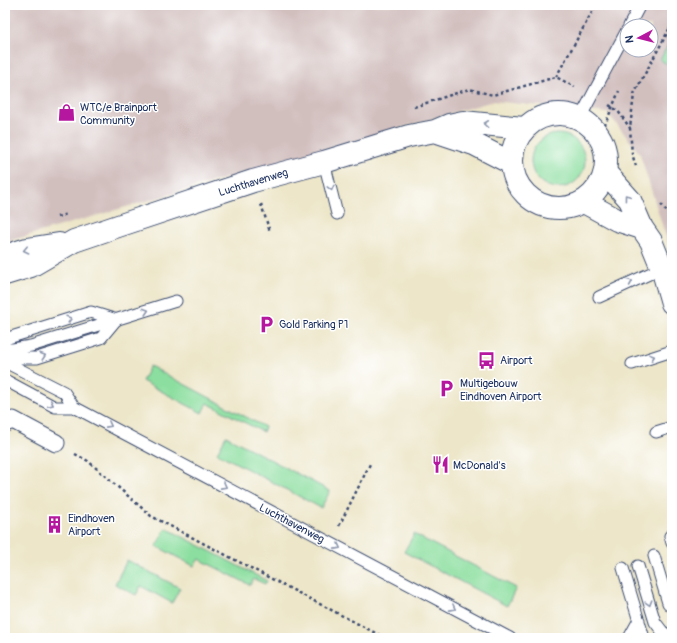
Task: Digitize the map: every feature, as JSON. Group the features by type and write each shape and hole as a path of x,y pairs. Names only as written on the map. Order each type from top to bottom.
{"street":[{"path":"557,114 569,114 580,118 600,137 605,148 605,172 601,184 594,194 584,202 570,207 555,208 541,205 529,197 519,186 513,173 511,164 514,146 524,128 541,117 557,114"},
{"name":"Luchthavenweg","path":"5,256 27,249 74,242 253,181 324,162 409,136 435,131 449,125 463,122 524,128"},
{"name":"Luchthavenweg","path":"435,131 474,144 511,164"},
{"path":"605,172 630,200 662,268 672,303"},
{"path":"584,202 617,220 642,228"},
{"name":"Luchthavenweg","path":"5,274 31,266 74,242"},
{"path":"5,423 13,420 56,443"}],"lane":[{"path":"633,18 640,5"},
{"path":"580,118 619,45"},
{"path":"324,162 337,214"},
{"path":"599,297 662,268"},
{"path":"5,349 30,346 176,301"},
{"path":"5,339 91,312 116,320"},
{"path":"5,355 15,358 37,358 101,338 116,320"},
{"path":"632,364 672,351"},
{"name":"Luchthavenweg","path":"5,362 64,392 74,407"},
{"name":"Luchthavenweg","path":"5,380 55,407 74,407 510,638"},
{"path":"656,432 672,427"},
{"path":"654,556 668,603 672,607"},
{"path":"638,566 655,622 662,631 671,638"},
{"path":"623,568 644,638"},
{"path":"629,638 639,620"}],"path":[{"path":"556,77 596,5"},
{"path":"630,128 634,94 672,24"},
{"path":"600,137 622,85"},
{"path":"56,443 88,461 151,516 385,638"},
{"path":"331,543 370,464"}],"shaded area":[{"path":"5,5 672,5 672,256 640,154 608,113 493,101 5,242"}],"green space":[{"path":"670,41 672,41 672,67 660,60"},
{"path":"558,134 568,136 577,142 583,151 585,161 583,171 577,180 568,186 558,188 548,186 539,180 533,171 531,161 533,151 539,142 548,136"},
{"path":"150,366 265,427 263,432 207,403 202,413 142,381"},
{"path":"226,436 330,491 321,508 217,453"},
{"path":"166,528 267,581 265,584 254,579 250,585 199,559 194,566 156,546"},
{"path":"414,534 516,588 507,606 404,552"},
{"path":"127,560 180,588 172,603 141,586 136,595 115,584"}],"place":[{"name":"WTC/e Brainport Community","path":"67,113"},
{"name":"Gold Parking P1","path":"266,324"},
{"name":"Airport","path":"487,360"},
{"name":"Multigebouw Eindhoven Airport","path":"447,389"},
{"name":"McDonald's","path":"440,465"},
{"name":"Eindhoven Airport","path":"55,524"}]}
